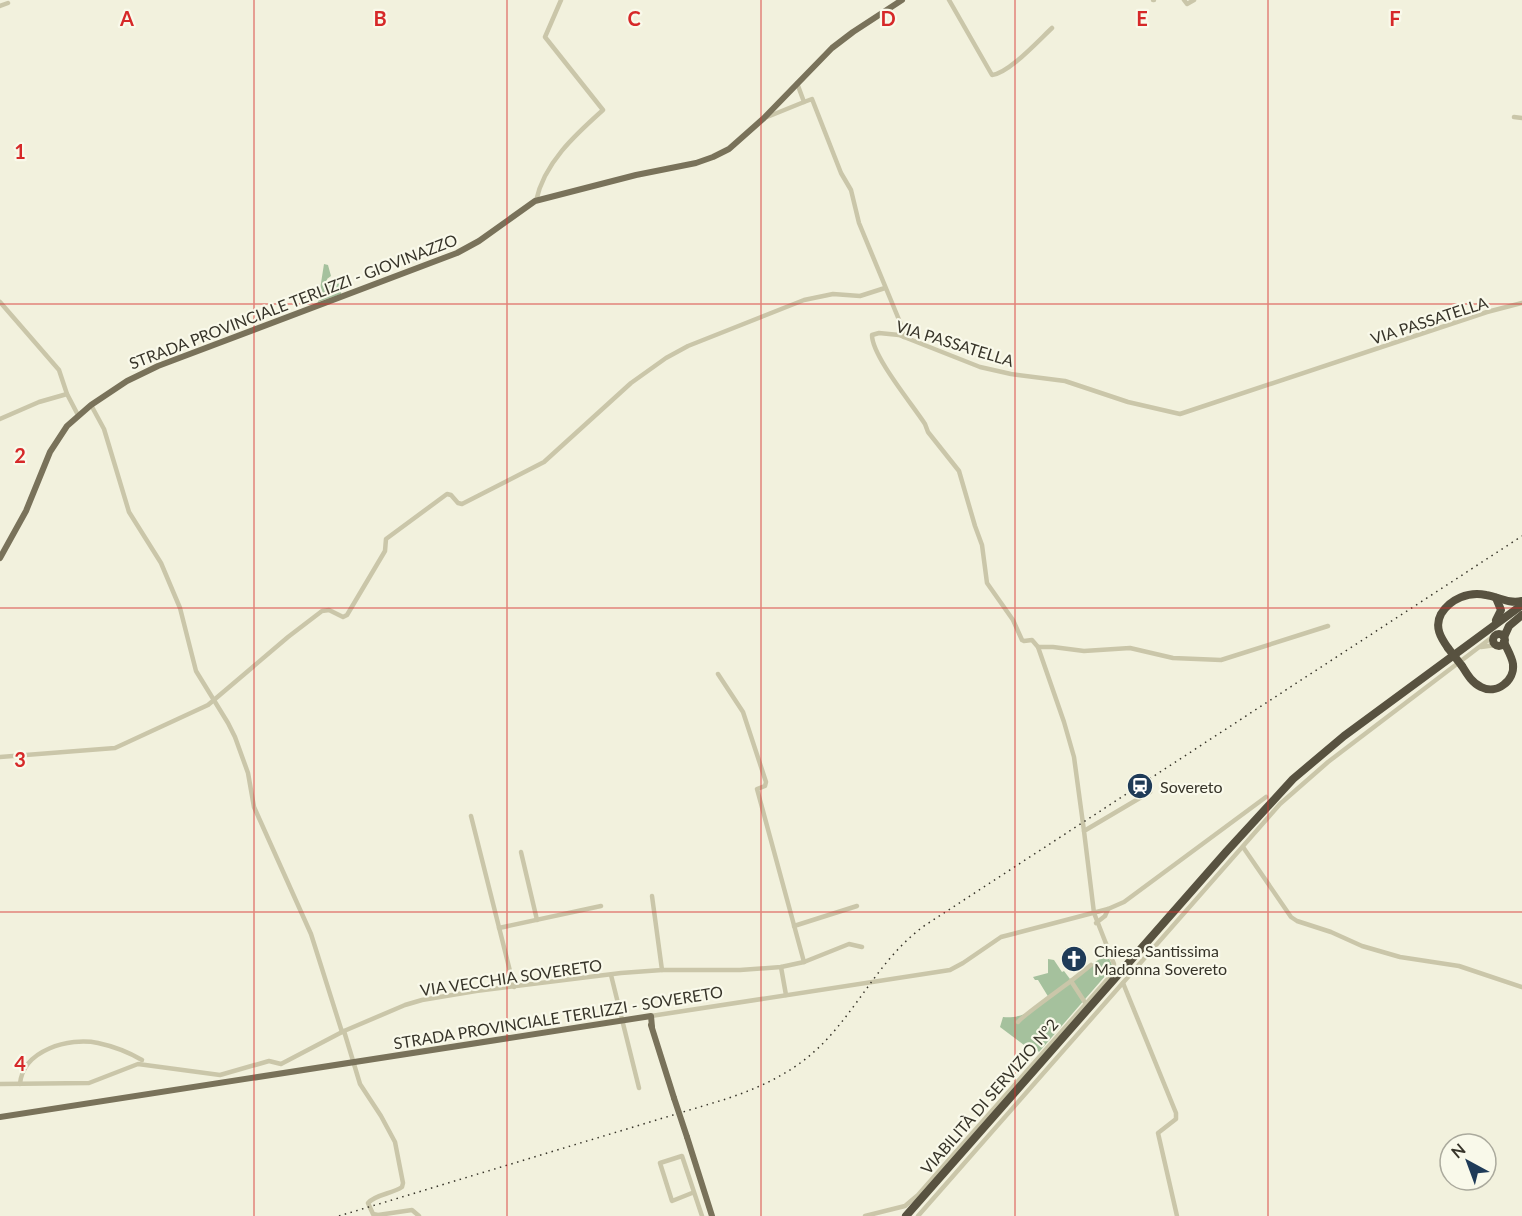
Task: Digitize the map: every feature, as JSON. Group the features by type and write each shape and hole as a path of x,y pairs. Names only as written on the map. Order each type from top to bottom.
{"highway":[{"path":"1495,635 1500,634 1501,642 1513,666 1511,677 1504,685 1496,689 1487,689 1479,687 1448,648 1438,628 1440,616 1459,598 1470,594 1482,594 1522,603"},
{"path":"1469,644 1500,616 1501,608 1496,598"},
{"path":"906,1216 1293,779 1344,736 1522,603"},
{"path":"1501,642 1509,626 1522,612"},
{"path":"912,1216 1296,782 1338,746 1522,612"}],"main road":[{"name":"STRADA PROVINCIALE TERLIZZI - GIOVINAZZO","path":"0,558 26,511 59,436 78,415 127,381 158,366 457,253 479,241 511,216 536,201 713,157 729,149 764,118 843,39 902,0"},
{"name":"STRADA PROVINCIALE TERLIZZI - SOVERETO","path":"0,1117 649,1017"},
{"path":"649,1017 712,1216"}],"street":[{"path":"536,201 539,188 563,149 603,110 545,37 561,0"},
{"path":"948,0 992,75 1012,64 1052,28"},
{"path":"1184,0 1187,4 1194,0"},
{"path":"0,6 8,3"},
{"path":"797,83 804,102"},
{"path":"764,118 812,99 841,173 851,190 859,223 903,327 904,337"},
{"path":"1514,117 1522,117"},
{"path":"0,757 111,749 203,707 321,611 326,610 343,617 347,615 385,551 386,539 447,495 451,495 462,504 543,463 627,387 666,358 688,346 804,300 833,294 860,296 885,288"},
{"path":"0,302 59,370 67,394 78,415"},
{"name":"VIA PASSATELLA","path":"1038,647 1032,640 1022,640 1013,620 987,583 982,545 959,471 928,432 925,424 883,364 871,337 876,333 904,337 980,367 1011,374 1065,381 1128,402 1180,414 1487,312 1522,303"},
{"path":"0,419 39,402 67,394"},
{"path":"91,405 104,429 129,512 161,563 180,608 196,671 235,737 248,773 254,807 311,934 360,1084 395,1142 402,1187 371,1200 368,1203 369,1209 373,1214 378,1215 412,1210 418,1216"},
{"path":"1266,797 1124,902 1108,909 1105,916 1096,923 1074,757 1038,647 1084,651 1130,648 1173,658 1221,660 1328,626"},
{"path":"918,1216 1280,804 1328,762 1495,635"},
{"path":"1479,648 1501,642"},
{"path":"718,674 743,712 766,782 765,786 757,789 804,962"},
{"path":"1084,831 1150,792"},
{"path":"471,816 514,987"},
{"path":"1243,847 1291,917 1297,921 1331,932 1362,946 1400,957 1459,966 1522,987"},
{"path":"521,852 537,920"},
{"path":"652,896 662,970"},
{"path":"500,928 601,906"},
{"path":"794,926 857,906"},
{"name":"STRADA PROVINCIALE TERLIZZI - SOVERETO","path":"649,1017 954,969 1001,937 1108,909"},
{"name":"VIABILITÀ DI SERVIZIO N°2","path":"866,1216 905,1206 918,1195 1113,973 1115,968 1096,923"},
{"name":"VIA VECCHIA SOVERETO","path":"0,1084 93,1083 138,1064 216,1075 269,1061 281,1064 343,1032 405,1005 476,991 610,975 662,970 740,970 781,967 804,962 849,944 862,947"},
{"path":"1018,1022 1019,1018 1035,1009 1091,965"},
{"path":"781,967 786,995"},
{"path":"610,975 639,1088"},
{"path":"1071,981 1086,1004"},
{"path":"1124,983 1176,1113 1176,1119 1158,1133 1177,1216"},
{"path":"1117,991 1129,1000"},
{"path":"20,1084 25,1067 33,1059 50,1049 67,1044 100,1043 142,1060"},
{"path":"278,1074 281,1064"},
{"path":"692,1194 672,1201 660,1163 682,1156 702,1216"}],"green space":[{"path":"324,264 328,265 331,276 327,279 328,283 332,285 341,283 341,294 318,302"},
{"path":"1107,954 1113,967 1039,1052 1032,1045 1028,1048 1000,1027 1003,1017 1023,1015 1049,998 1038,980 1033,977 1048,973 1048,959 1054,960 1070,979"}],"railway":[{"path":"339,1216 726,1099 781,1075 806,1059 828,1038 896,951 924,926 1522,536"}],"place":[{"name":"Sovereto","path":"1140,786"},
{"name":"Chiesa Santissima Madonna Sovereto","path":"1074,959"}]}
